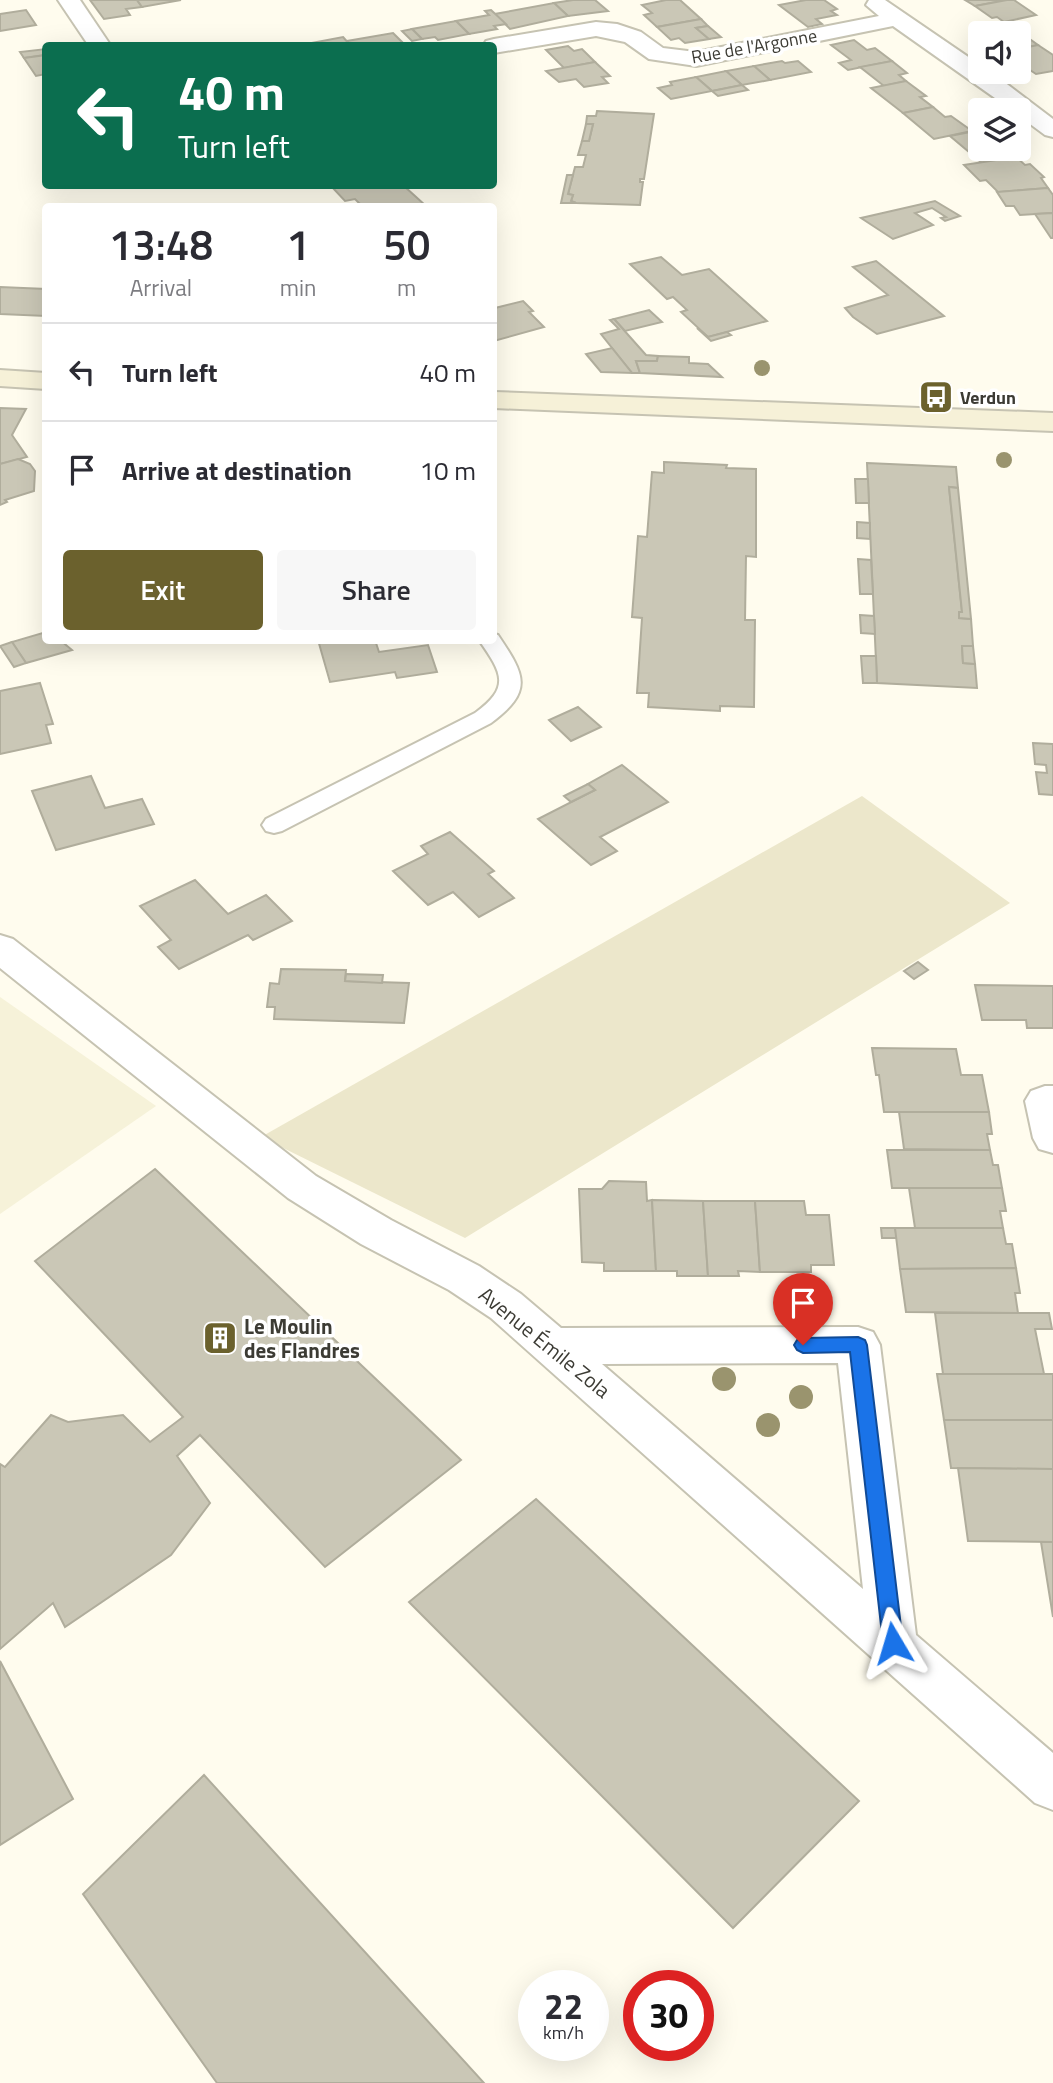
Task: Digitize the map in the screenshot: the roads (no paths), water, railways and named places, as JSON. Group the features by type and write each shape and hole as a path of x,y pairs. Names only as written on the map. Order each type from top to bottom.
{"main road":[{"path":"0,378 42,380"},
{"path":"497,400 1053,422"}],"street":[{"path":"69,0 97,42"},
{"path":"870,0 987,80 1053,130"},
{"name":"Rue de l'Argonne","path":"497,45 596,29 617,31 633,37 657,54 696,60 896,19"},
{"name":"Avenue Émile Zola","path":"0,948 302,1187 376,1232 464,1278 506,1306 556,1346 1053,1786"},
{"path":"1053,1101 1045,1101 1053,1138"},
{"path":"556,1346 858,1345 893,1643"}],"lane":[{"path":"274,825 483,719 500,707 510,694 513,683 510,671 493,644"}],"place":[{"name":"Verdun","path":"936,397"},
{"name":"Le Moulin des Flandres","path":"220,1338"}]}
